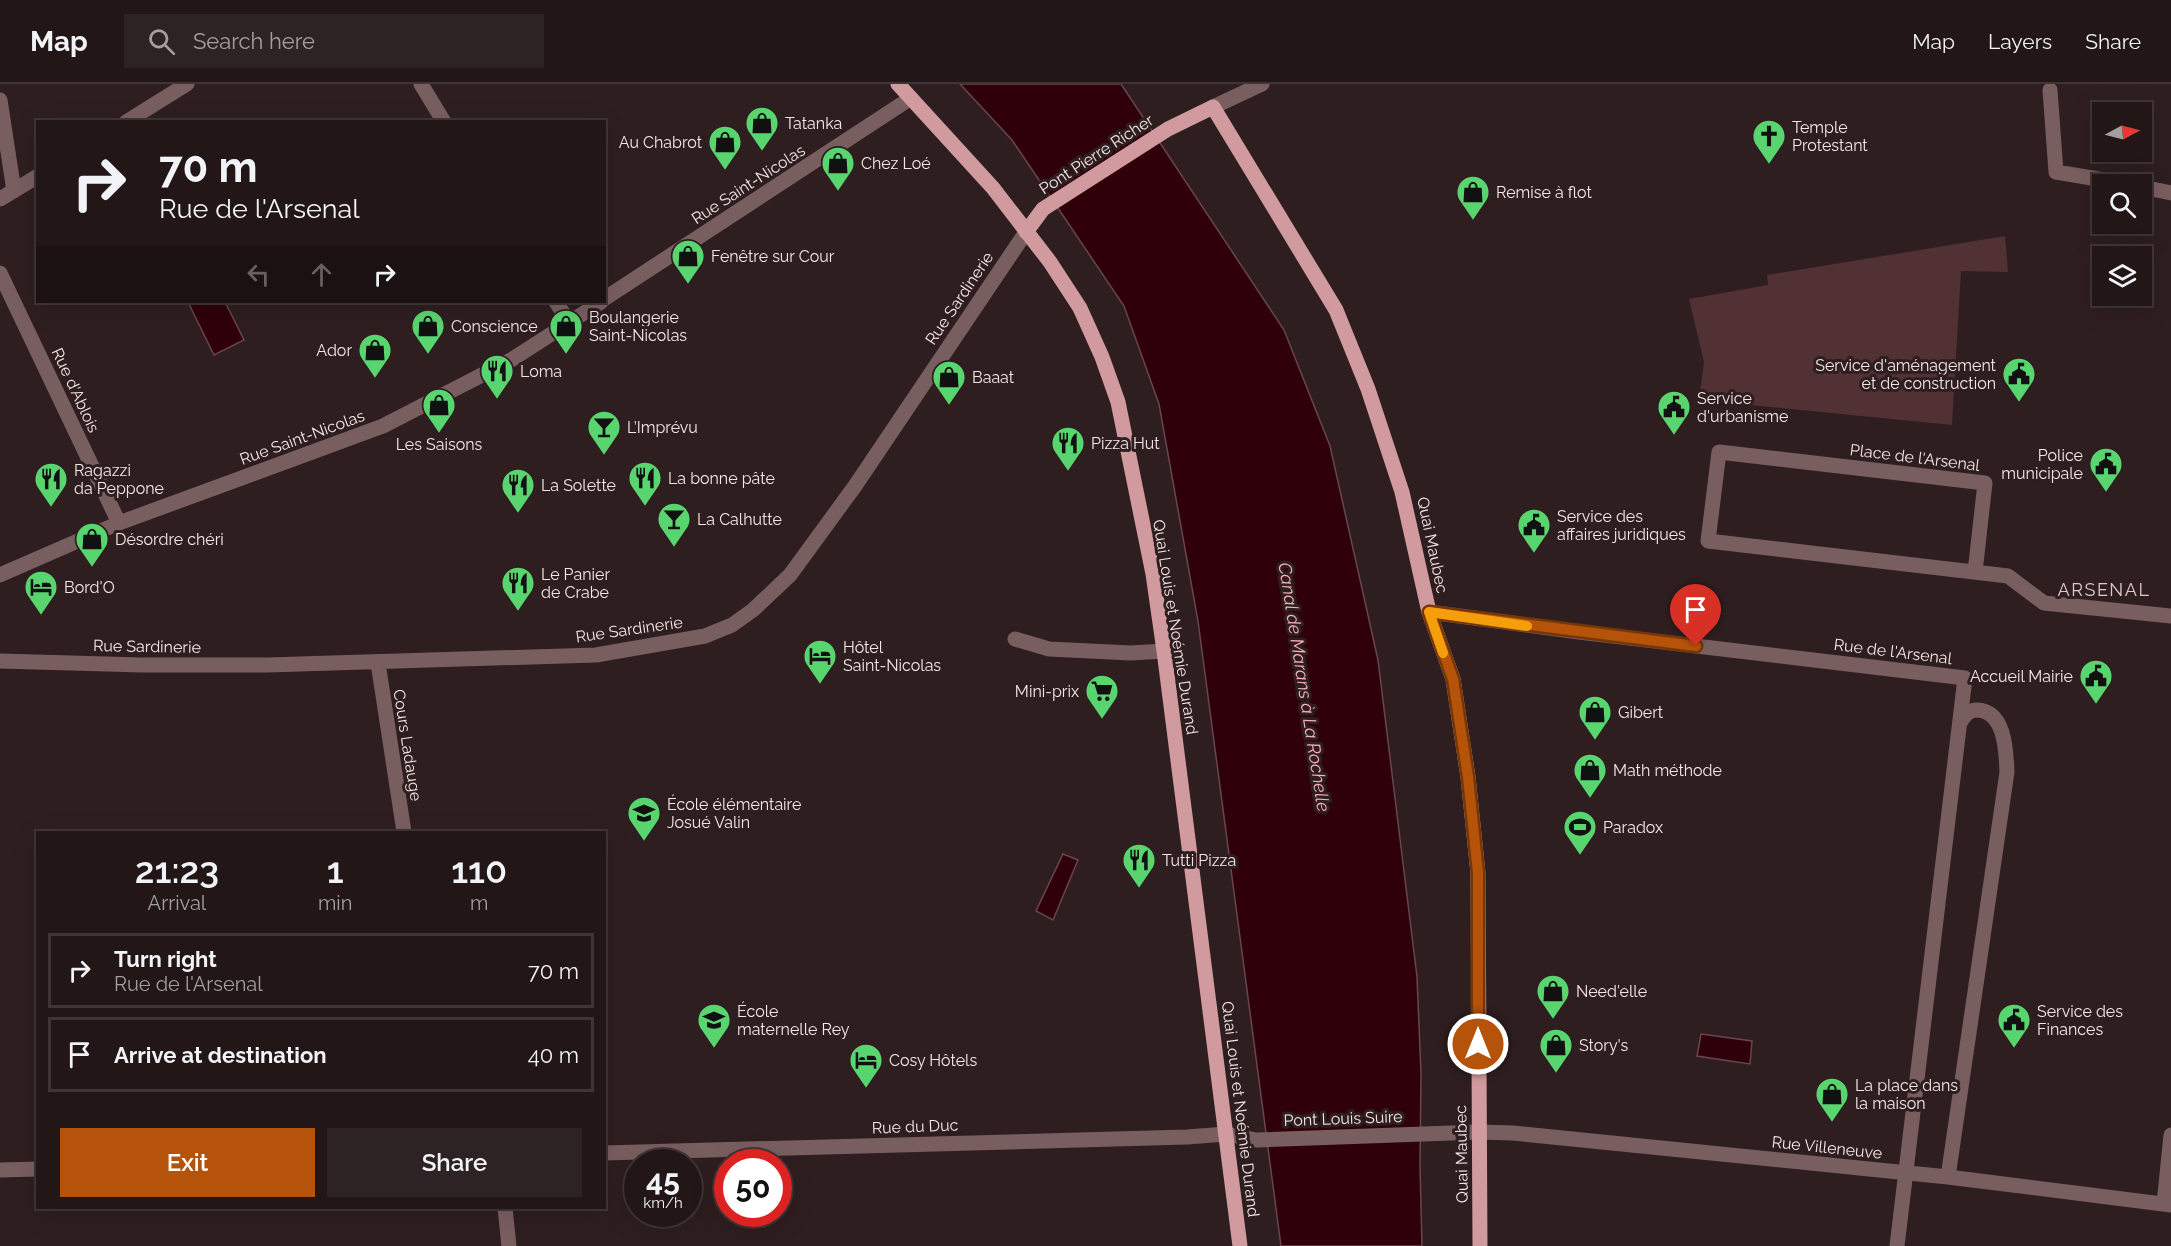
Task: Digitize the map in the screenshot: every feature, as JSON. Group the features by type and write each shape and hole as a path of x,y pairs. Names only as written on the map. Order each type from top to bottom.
{"main road":[{"name":"Quai Louis et Noémie Durand","path":"898,84 982,175 1050,262 1080,308 1102,357 1118,402 1153,574 1240,1246"},
{"name":"Pont Pierre Richer","path":"1026,232 1043,209 1168,129 1213,107"},
{"name":"Quai Maubec","path":"1213,107 1336,310 1368,389 1402,492 1429,612 1453,679 1468,777 1478,873 1480,1246"}],"street":[{"path":"129,120 187,84"},
{"path":"421,84 443,120"},
{"path":"1213,107 1262,84"},
{"path":"2050,90 2056,172 2092,178"},
{"name":"Rue Saint-Nicolas","path":"606,298 911,98"},
{"path":"0,100 14,190"},
{"path":"0,199 36,177"},
{"path":"2152,189 2171,192"},
{"name":"Rue Sardinerie","path":"0,661 142,665 378,663 596,655 705,636 732,625 753,610 790,575 855,486 1026,232"},
{"name":"Rue d'Ablois","path":"0,273 119,523"},
{"path":"557,303 569,322"},
{"name":"Rue Saint-Nicolas","path":"0,575 119,523 383,426 511,360 598,303"},
{"name":"Place de l'Arsenal","path":"1719,452 1985,483 1975,572 1708,541 1719,452"},
{"path":"1975,572 2008,576 2044,603 2171,616"},
{"name":"Rue de l'Arsenal","path":"1429,612 1965,678 1897,1246"},
{"path":"1015,639 1049,649 1131,653 1164,651"},
{"name":"Cours Ladauge","path":"378,663 404,831"},
{"path":"1948,1177 2007,772 2006,744 2002,731 1991,716 1984,711 1976,710 1968,712 1960,723"},
{"name":"Rue Villeneuve","path":"1431,1133 1525,1134 1948,1177 2168,1205"},
{"name":"Pont Louis Suire","path":"1226,1134 1256,1140 1431,1133"},
{"name":"Rue du Duc","path":"606,1153 1187,1137 1226,1134"},
{"path":"2168,1205 2171,1135"},
{"path":"0,1170 36,1169"},
{"path":"504,1209 509,1246"}],"shaded area":[{"path":"2005,236 2008,272 1961,271 1952,425 1699,400 1704,362 1689,299 1768,285 1767,275"}],"water":[{"name":"Canal de Marans à La Rochelle","path":"960,84 1121,84 1284,330 1330,446 1378,660 1417,977 1421,1074 1422,1246 1281,1246 1198,621 1159,404 1124,306 1012,140"},
{"path":"188,303 226,303 244,340 214,355"},
{"path":"1063,854 1078,860 1053,920 1036,911"},
{"path":"1701,1034 1752,1041 1750,1064 1697,1056"}],"slow traffic":[{"path":"1443,653 1429,612 1527,626"}],"place":[{"name":"Tatanka","path":"762,152"},
{"name":"Temple Protestant","path":"1769,165"},
{"name":"Au Chabrot","path":"725,171"},
{"name":"Chez Loé","path":"838,192"},
{"name":"Remise à flot","path":"1473,221"},
{"name":"Fenêtre sur Cour","path":"688,285"},
{"name":"Conscience","path":"428,355"},
{"name":"Boulangerie Saint-Nicolas","path":"566,355"},
{"name":"Ador","path":"375,379"},
{"name":"Loma","path":"497,400"},
{"name":"Service d'aménagement et de construction","path":"2019,403"},
{"name":"Baaat","path":"949,406"},
{"name":"Les Saisons","path":"439,434"},
{"name":"Service d'urbanisme","path":"1674,436"},
{"name":"L’Imprévu","path":"604,456"},
{"name":"Pizza Hut","path":"1068,472"},
{"name":"Police municipale","path":"2106,493"},
{"name":"La bonne pâte","path":"645,507"},
{"name":"Ragazzi da Peppone","path":"51,508"},
{"name":"La Solette","path":"518,514"},
{"name":"La Calhutte","path":"674,548"},
{"name":"Service des affaires juridiques","path":"1534,554"},
{"name":"Désordre chéri","path":"92,568"},
{"name":"Le Panier de Crabe","path":"518,612"},
{"name":"Bord'O","path":"41,616"},
{"name":"Hôtel Saint-Nicolas","path":"820,685"},
{"name":"Accueil Mairie","path":"2096,705"},
{"name":"Mini-prix","path":"1102,720"},
{"name":"Gibert","path":"1595,741"},
{"name":"Math méthode","path":"1590,799"},
{"name":"École élémentaire Josué Valin","path":"644,842"},
{"name":"Paradox","path":"1580,856"},
{"name":"Tutti Pizza","path":"1139,889"},
{"name":"Need'elle","path":"1553,1020"},
{"name":"École maternelle Rey","path":"714,1049"},
{"name":"Service des Finances","path":"2014,1049"},
{"name":"Story's","path":"1556,1074"},
{"name":"Cosy Hôtels","path":"866,1089"},
{"name":"La place dans la maison","path":"1832,1123"}],"district":[{"name":"ARSENAL","path":"2104,590"}],"route":[{"path":"1478,1044 1478,873 1468,777 1453,679 1429,612 1696,646"}]}
